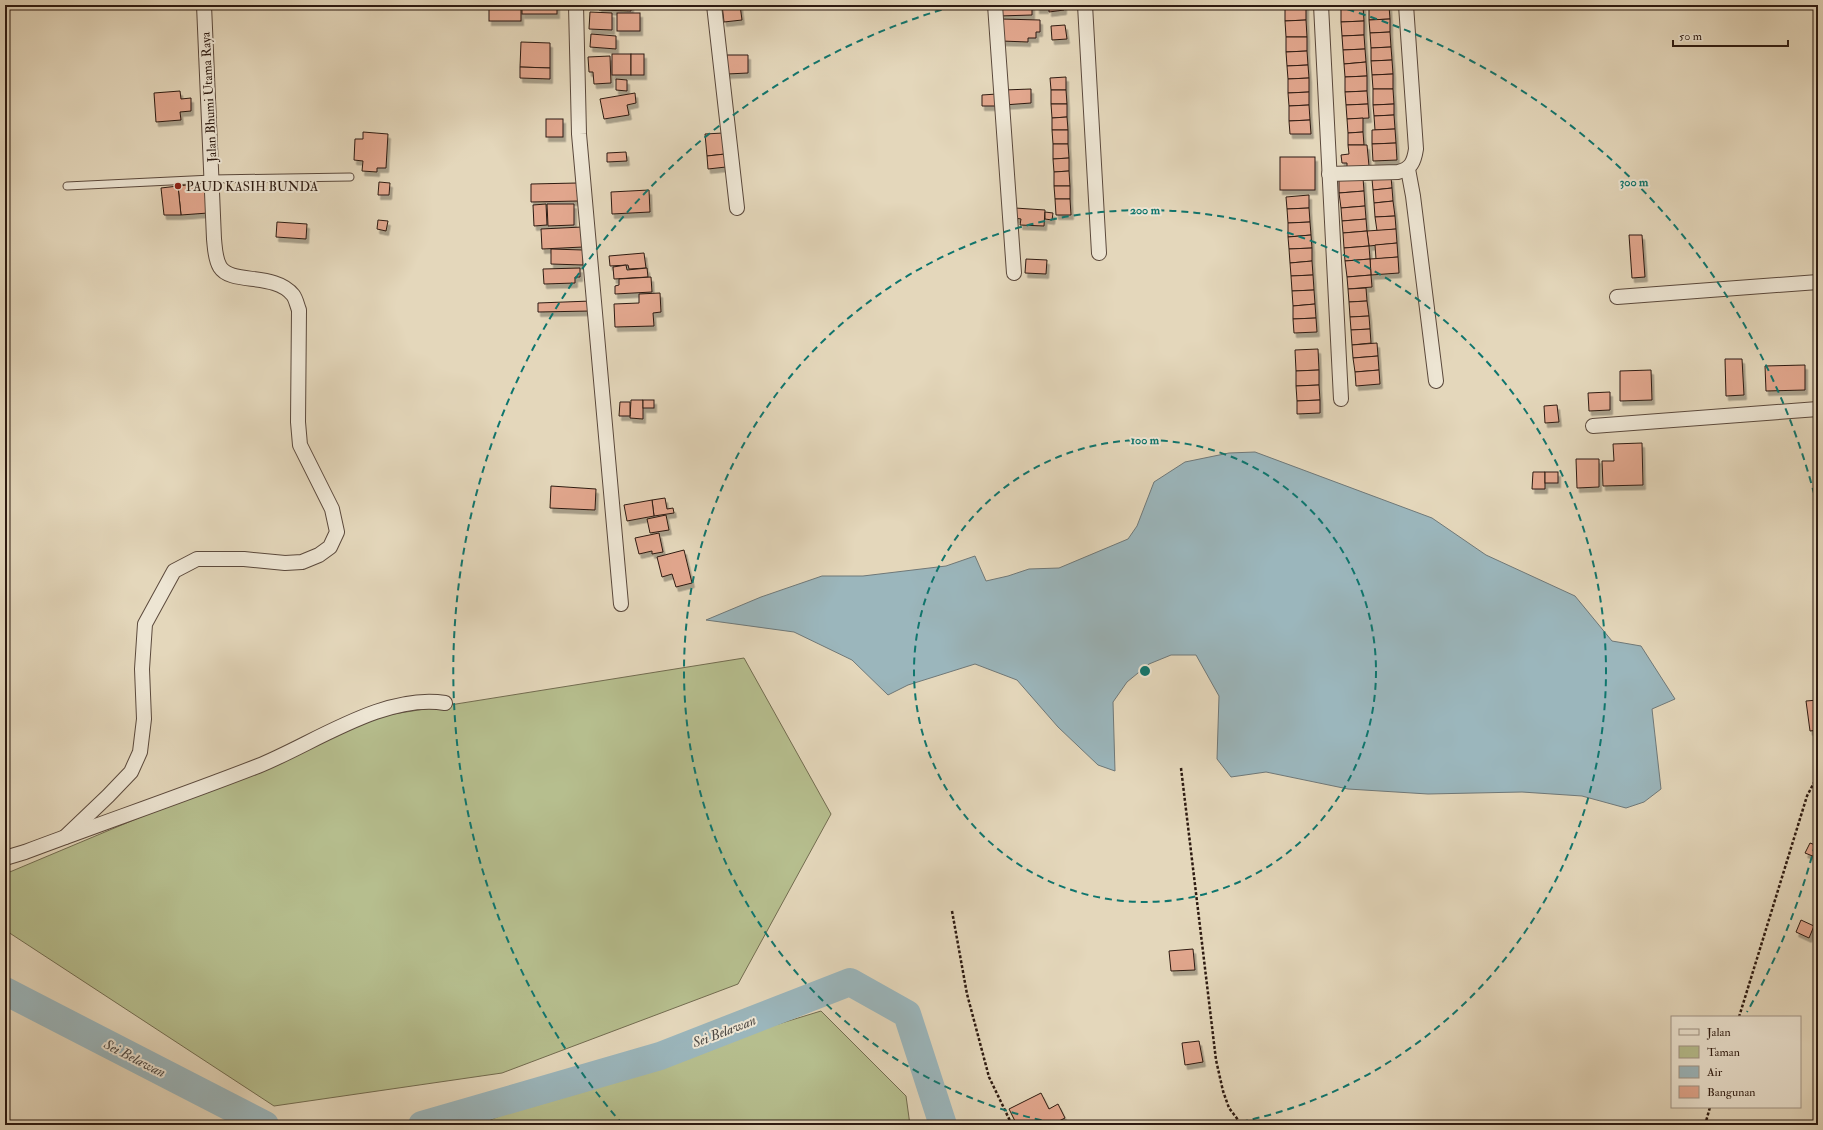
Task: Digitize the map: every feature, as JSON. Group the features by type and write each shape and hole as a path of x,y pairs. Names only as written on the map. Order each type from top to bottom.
{"street":[{"name":"Jalan Bhumi Utama Raya","path":"65,837 131,772 140,752 144,720 142,669 146,624 174,571 197,559 244,559 285,563 302,562 319,555 330,547 337,532 332,509 300,445 298,422 299,310 294,296 286,289 266,280 241,278 222,270 217,262 214,239 204,5"},
{"path":"576,5 579,134 621,604"},
{"path":"714,5 737,208"},
{"path":"994,5 1014,273"},
{"path":"1085,5 1099,253"},
{"path":"1321,5 1341,399"},
{"path":"1329,174 1398,172 1408,169 1414,161 1416,150 1406,5"},
{"path":"1408,169 1413,196 1436,381"},
{"path":"1617,297 1818,282"},
{"path":"1593,426 1818,409"},
{"path":"5,858 259,765 350,722 389,707 430,700 444,702"}],"lane":[{"path":"67,186 212,179 350,177"}],"path":[{"path":"1181,768 1216,1060 1229,1108 1242,1125"},
{"path":"1739,1016 1805,803 1818,775"},
{"path":"952,911 967,994 989,1077 1012,1125"},
{"path":"1704,1125 1710,1108"}],"green space":[{"path":"744,658 831,814 738,984 502,1073 274,1106 5,930 5,874 381,716"},
{"path":"821,1011 906,1096 910,1125 478,1125 559,1091"}],"water":[{"path":"1255,452 1432,518 1486,555 1575,596 1612,641 1641,646 1675,699 1652,709 1661,789 1644,802 1626,808 1582,796 1522,792 1428,794 1348,789 1266,772 1231,777 1217,759 1219,696 1196,655 1171,655 1149,664 1127,682 1113,702 1115,771 1098,765 1058,727 1017,680 975,664 908,685 888,695 852,660 794,632 706,620 761,597 822,576 863,576 946,566 975,556 986,581 1029,569 1059,568 1128,539 1137,526 1154,482 1185,462 1229,453"}],"building":[{"path":"489,5 521,5 521,21 489,21"},
{"path":"522,5 557,5 557,14 522,14"},
{"path":"599,5 631,5 631,11 599,10"},
{"path":"722,5 740,5 742,20 724,22"},
{"path":"999,5 1032,5 1032,15 999,16"},
{"path":"1037,5 1046,5 1046,9 1037,9"},
{"path":"1049,5 1064,5 1064,10 1049,12"},
{"path":"1285,5 1306,5 1306,20 1285,21"},
{"path":"1340,5 1363,5 1363,6 1341,7"},
{"path":"1363,6 1364,21 1341,22 1341,7"},
{"path":"1369,6 1389,6 1390,19 1369,20"},
{"path":"590,12 612,13 612,30 589,29"},
{"path":"617,13 640,13 640,31 617,31"},
{"path":"1001,19 1040,20 1040,32 1036,32 1036,38 1028,38 1028,42 1001,41"},
{"path":"1390,19 1390,32 1370,33 1369,20"},
{"path":"1306,20 1307,37 1286,37 1285,21"},
{"path":"1364,21 1364,35 1342,36 1341,22"},
{"path":"1065,25 1067,39 1052,40 1051,26"},
{"path":"1390,32 1391,47 1371,48 1370,33"},
{"path":"591,34 616,36 616,49 590,47"},
{"path":"1364,35 1365,49 1343,50 1342,36"},
{"path":"1286,37 1307,37 1307,51 1286,52"},
{"path":"521,42 550,43 550,68 520,67"},
{"path":"1391,47 1392,60 1371,61 1371,48"},
{"path":"1365,49 1366,62 1344,64 1343,50"},
{"path":"1307,51 1308,65 1287,66 1286,52"},
{"path":"612,54 631,54 631,75 612,75"},
{"path":"631,54 644,54 644,75 631,75"},
{"path":"727,55 748,55 748,73 727,74"},
{"path":"610,56 611,83 594,84 593,72 589,72 588,57"},
{"path":"1392,60 1393,74 1372,75 1371,61"},
{"path":"1366,62 1367,76 1345,77 1344,64"},
{"path":"1308,65 1309,78 1288,79 1287,66"},
{"path":"520,67 550,68 550,79 520,78"},
{"path":"1393,74 1393,89 1373,89 1372,75"},
{"path":"1367,76 1367,91 1345,92 1345,77"},
{"path":"1066,77 1066,90 1051,90 1050,78"},
{"path":"1309,78 1309,92 1288,93 1288,79"},
{"path":"616,79 627,80 627,91 616,90"},
{"path":"1031,89 1031,103 1004,105 1004,90"},
{"path":"1373,89 1393,89 1394,104 1373,105"},
{"path":"1051,90 1066,90 1067,104 1051,104"},
{"path":"180,91 181,99 191,98 191,111 180,112 181,120 156,122 154,93"},
{"path":"1367,91 1368,104 1346,105 1345,92"},
{"path":"1309,92 1309,105 1289,106 1288,93"},
{"path":"635,93 636,103 627,105 629,115 604,119 600,99"},
{"path":"997,94 998,106 982,106 982,95"},
{"path":"1051,104 1067,104 1067,117 1052,118"},
{"path":"1368,104 1369,118 1347,119 1346,105"},
{"path":"1394,104 1394,115 1374,116 1373,105"},
{"path":"1309,105 1310,120 1289,121 1289,106"},
{"path":"1394,115 1395,129 1375,130 1374,116"},
{"path":"1067,117 1068,130 1052,130 1052,118"},
{"path":"1363,118 1363,132 1348,133 1347,119"},
{"path":"546,119 563,119 563,137 546,137"},
{"path":"1310,120 1311,134 1290,134 1289,121"},
{"path":"1395,129 1396,143 1372,144 1372,130"},
{"path":"1052,130 1068,130 1068,144 1053,144"},
{"path":"363,132 388,134 386,168 377,168 377,172 362,171 363,161 354,160 355,139 363,139"},
{"path":"1363,132 1364,145 1348,145 1348,133"},
{"path":"723,133 725,154 707,156 705,134"},
{"path":"1396,143 1397,160 1373,161 1372,144"},
{"path":"1053,144 1068,144 1069,158 1053,159"},
{"path":"1348,145 1367,145 1369,166 1347,167 1347,163 1342,163 1341,155 1349,154"},
{"path":"626,152 627,161 607,162 607,153"},
{"path":"725,154 726,167 708,169 707,156"},
{"path":"1280,157 1315,157 1315,190 1280,190"},
{"path":"1069,158 1069,171 1054,172 1053,159"},
{"path":"1069,171 1070,186 1054,186 1054,172"},
{"path":"1391,177 1392,188 1373,190 1372,179"},
{"path":"1363,178 1364,191 1339,193 1339,180"},
{"path":"379,182 390,183 389,195 378,195"},
{"path":"205,183 208,213 181,215 178,186"},
{"path":"577,183 578,201 531,202 531,184"},
{"path":"178,186 181,215 164,215 161,188"},
{"path":"1054,186 1070,186 1070,199 1055,199"},
{"path":"1392,188 1393,201 1374,203 1373,190"},
{"path":"649,190 650,212 612,214 611,192"},
{"path":"1364,191 1365,206 1341,208 1339,193"},
{"path":"1309,195 1309,208 1287,209 1286,197"},
{"path":"1055,199 1070,199 1071,215 1056,215"},
{"path":"1393,201 1395,216 1375,217 1374,203"},
{"path":"546,204 547,225 534,226 533,205"},
{"path":"547,204 574,204 574,225 548,226"},
{"path":"1365,206 1366,219 1342,221 1341,208"},
{"path":"1015,208 1045,210 1044,226 1020,225 1021,219 1015,218"},
{"path":"1309,208 1310,222 1288,223 1287,209"},
{"path":"1045,212 1053,213 1052,220 1045,219"},
{"path":"1395,216 1396,229 1377,231 1375,217"},
{"path":"1366,219 1367,231 1343,233 1342,221"},
{"path":"378,220 388,221 386,231 377,229"},
{"path":"277,222 307,224 306,239 276,237"},
{"path":"1310,222 1311,235 1288,237 1288,223"},
{"path":"582,227 583,247 542,249 541,229"},
{"path":"1396,229 1397,243 1369,246 1367,231"},
{"path":"1367,231 1369,246 1344,248 1343,233"},
{"path":"1311,235 1312,248 1289,249 1288,237"},
{"path":"1629,235 1642,235 1645,277 1632,278"},
{"path":"1397,243 1398,257 1376,259 1375,245"},
{"path":"1369,246 1370,259 1345,261 1344,248"},
{"path":"1312,248 1312,261 1290,263 1289,249"},
{"path":"551,249 583,250 583,265 551,264"},
{"path":"644,253 646,268 629,269 628,265 610,266 609,256"},
{"path":"1398,257 1399,273 1371,275 1370,259"},
{"path":"1026,259 1047,260 1046,274 1025,273"},
{"path":"1370,259 1371,275 1347,277 1345,261"},
{"path":"1312,261 1313,275 1291,276 1290,263"},
{"path":"626,265 627,270 647,268 648,277 614,279 613,267"},
{"path":"580,268 580,277 575,277 575,283 544,284 543,269"},
{"path":"1313,275 1314,290 1292,291 1291,276"},
{"path":"1371,275 1372,287 1348,289 1347,277"},
{"path":"651,277 652,292 615,294 615,286 619,285 619,279"},
{"path":"1366,288 1367,301 1349,302 1348,289"},
{"path":"1314,290 1315,304 1293,306 1292,291"},
{"path":"660,293 661,312 653,313 654,326 615,327 614,304 639,303 639,294"},
{"path":"591,301 591,311 538,312 538,303"},
{"path":"1367,301 1369,316 1350,317 1349,302"},
{"path":"1315,304 1316,318 1293,319 1293,306"},
{"path":"1369,316 1370,329 1351,330 1350,317"},
{"path":"1316,318 1317,332 1294,333 1293,319"},
{"path":"1370,329 1371,343 1352,345 1351,330"},
{"path":"1377,343 1378,356 1353,358 1352,345"},
{"path":"1318,349 1319,370 1296,371 1295,350"},
{"path":"1378,356 1379,370 1355,372 1353,358"},
{"path":"1725,359 1742,359 1744,395 1726,396"},
{"path":"1805,365 1805,390 1766,391 1765,366"},
{"path":"1319,370 1319,385 1296,386 1296,371"},
{"path":"1379,370 1380,384 1356,386 1355,372"},
{"path":"1651,370 1652,400 1620,401 1620,371"},
{"path":"1319,385 1320,400 1297,401 1296,386"},
{"path":"1610,392 1610,410 1589,411 1588,393"},
{"path":"631,400 643,400 643,419 630,418"},
{"path":"643,400 654,400 654,408 643,408"},
{"path":"1320,400 1320,413 1297,414 1297,401"},
{"path":"620,402 630,402 630,416 619,416"},
{"path":"1557,405 1559,422 1545,423 1544,406"},
{"path":"1642,443 1643,485 1603,486 1602,461 1614,461 1613,444"},
{"path":"1576,459 1599,459 1599,487 1577,488"},
{"path":"1533,472 1545,472 1545,489 1532,489"},
{"path":"1545,472 1558,472 1558,483 1545,483"},
{"path":"551,486 596,489 595,510 550,508"},
{"path":"665,498 667,509 673,508 674,513 654,516 652,500"},
{"path":"652,500 654,516 627,521 624,505"},
{"path":"666,515 669,530 650,533 647,519"},
{"path":"659,533 663,552 652,554 652,551 639,554 635,538"},
{"path":"684,550 692,583 676,587 672,574 662,577 657,557"},
{"path":"1818,700 1818,730 1810,731 1806,701"},
{"path":"1810,843 1818,846 1815,857 1805,853"},
{"path":"1801,920 1814,926 1809,938 1796,932"},
{"path":"1193,949 1195,970 1171,971 1169,951"},
{"path":"1199,1041 1203,1062 1185,1065 1182,1043"},
{"path":"1041,1093 1049,1109 1058,1104 1065,1118 1051,1125 1017,1125 1009,1109"}],"waterway":[{"name":"Sei Belawan","path":"422,1125 660,1056 850,982 907,1014 943,1125"},
{"name":"Sei Belawan","path":"5,991 265,1125"}],"place":[{"name":"PAUD KASIH BUNDA","path":"178,186"}]}
